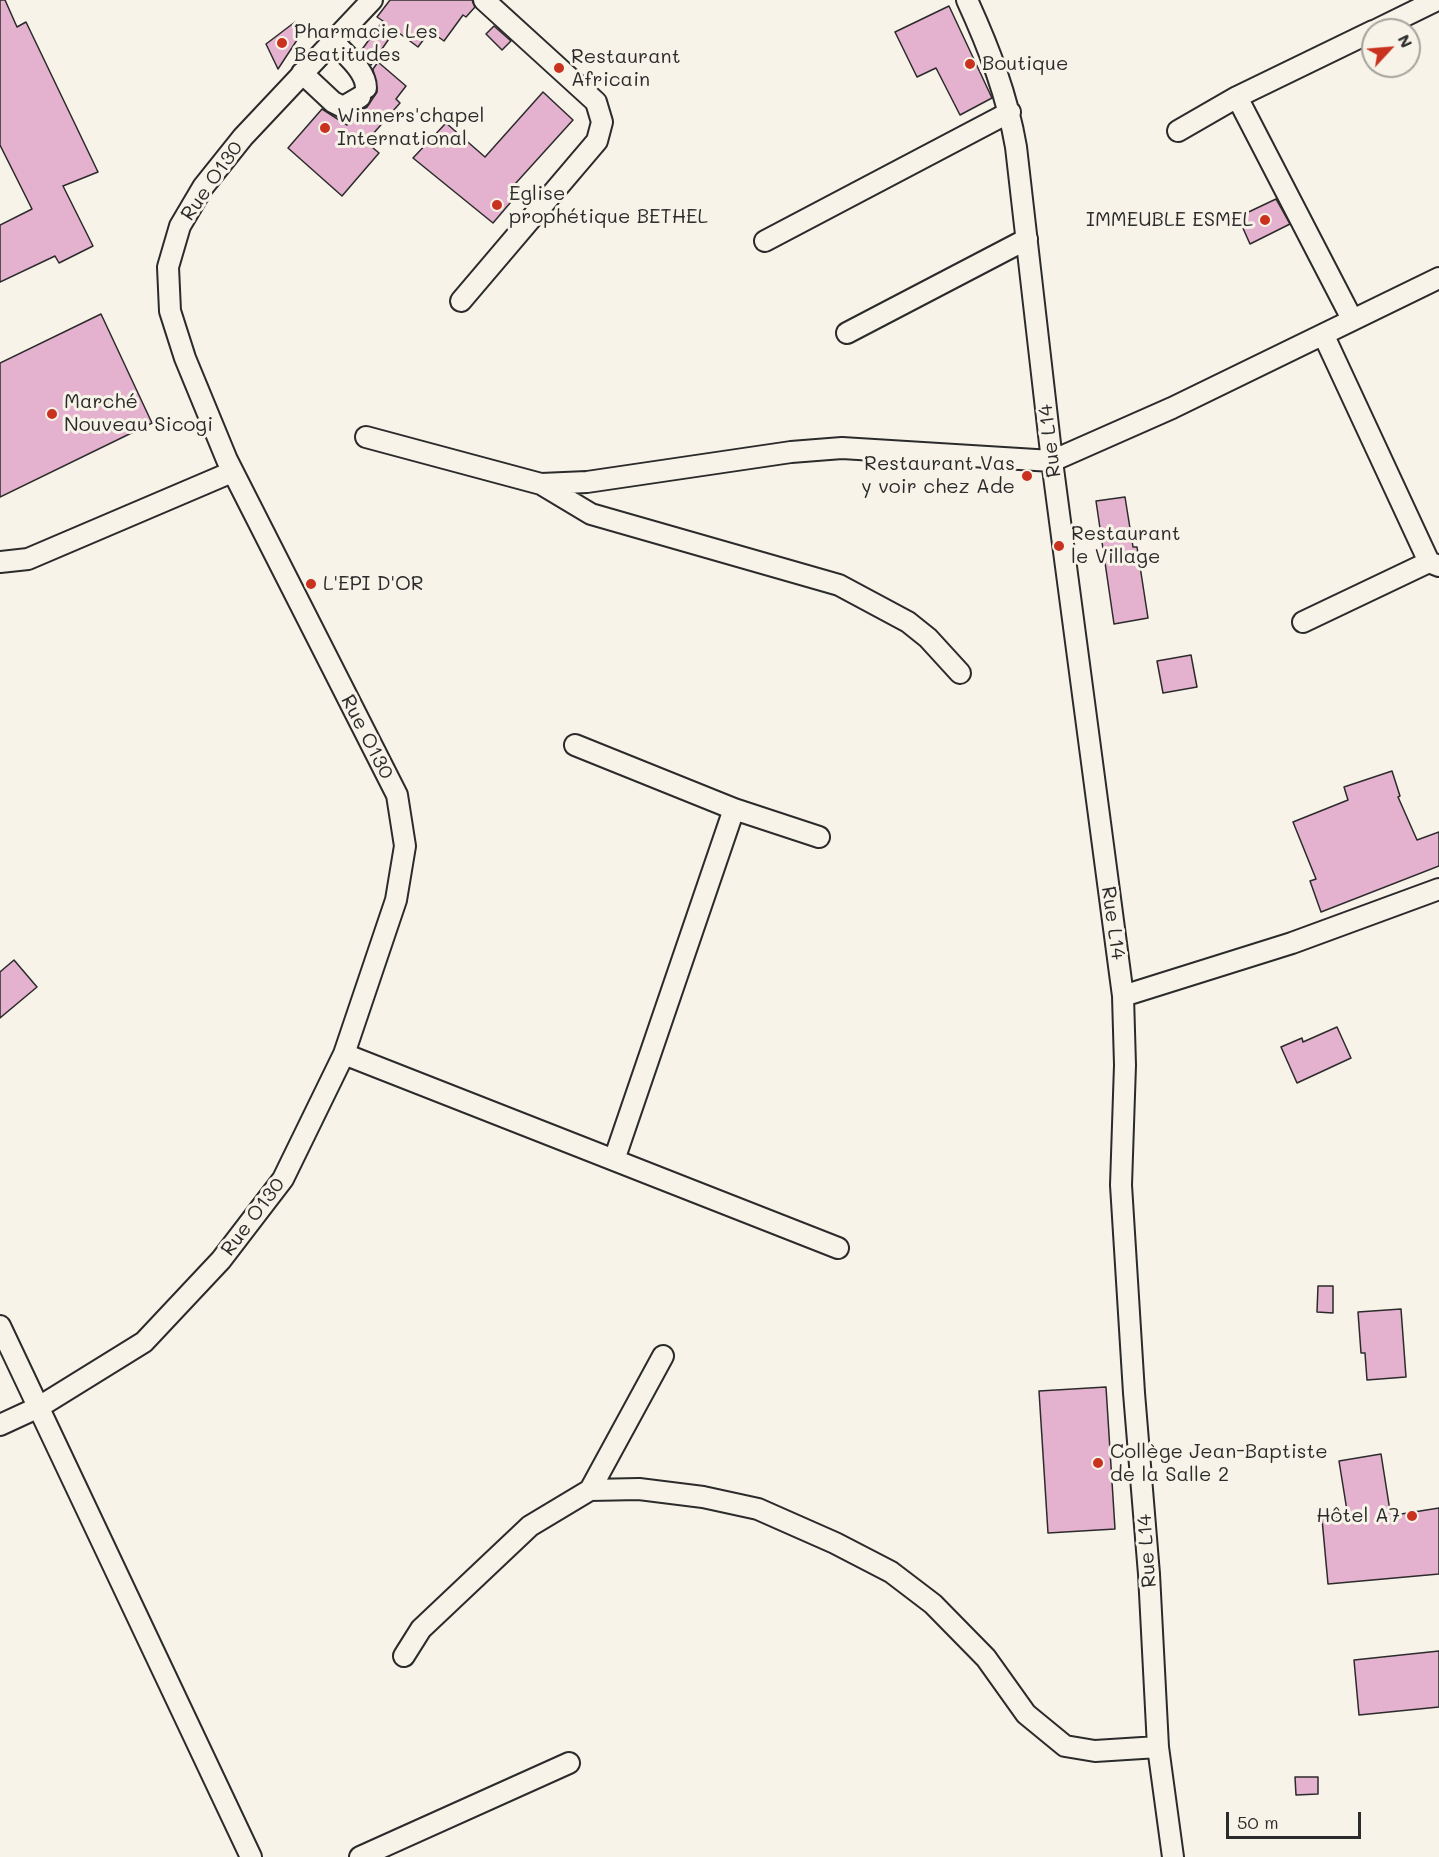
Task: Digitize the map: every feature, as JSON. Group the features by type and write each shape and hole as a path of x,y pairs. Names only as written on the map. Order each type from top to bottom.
{"street":[{"path":"461,301 597,141 602,122 596,102 484,0"},
{"name":"Rue L14","path":"967,0 987,43 1010,112 1052,462 1123,996 1125,1065 1121,1185 1134,1393 1149,1574 1158,1747 1173,1857"},
{"name":"Rue O130","path":"0,1425 39,1407 144,1342 221,1260 283,1179 344,1054 396,900 405,846 397,795 232,472 185,358 170,311 168,267 180,226 203,187 243,137 368,2"},
{"path":"1399,18 1429,2"},
{"path":"1178,131 1237,97 1361,37"},
{"path":"302,73 333,102 343,107 363,92 362,73 333,41"},
{"path":"1237,97 1352,320"},
{"path":"765,241 1010,112"},
{"path":"848,333 1027,239"},
{"path":"541,484 587,482 792,452 842,448 1052,462 1324,336 1439,278"},
{"path":"1303,622 1434,564 1324,336"},
{"path":"366,437 541,484 591,514 839,585 908,622 928,638 960,673"},
{"path":"0,562 28,560 232,472"},
{"path":"575,745 734,809 819,837"},
{"path":"614,1160 734,809"},
{"path":"1123,996 1292,943 1439,889"},
{"path":"344,1054 838,1248"},
{"path":"0,1326 251,1857"},
{"path":"590,1490 663,1356"},
{"path":"404,1656 421,1629 530,1526 590,1490 639,1489 703,1497 758,1509 826,1539 891,1572 933,1604 986,1658 1026,1714 1065,1746 1095,1751 1158,1747"},
{"path":"360,1857 570,1763"}],"building":[{"path":"0,0 5,0 17,27 26,22 98,172 63,186 93,246 59,263 55,256 0,282 0,225 32,209 0,145"},
{"path":"390,0 472,0 475,7 466,17 463,15 444,41 430,31 418,47 395,30 371,65 360,52 383,21 377,17"},
{"path":"949,6 992,98 960,115 936,68 917,77 895,32"},
{"path":"295,22 301,34 278,69 266,44"},
{"path":"494,26 511,41 502,50 486,34"},
{"path":"378,62 406,86 396,99 400,103 366,142 379,153 342,196 288,148 322,109 347,125 358,112 367,107 377,92 373,69"},
{"path":"543,92 573,120 515,184 522,189 493,223 413,158 446,123 485,157"},
{"name":"IMMEUBLE ESMEL","path":"1276,199 1290,224 1250,244 1238,217"},
{"path":"101,314 152,423 0,497 0,363"},
{"path":"1125,497 1133,547 1137,547 1148,618 1114,624 1096,501"},
{"path":"1191,655 1197,687 1163,693 1157,661"},
{"path":"1392,771 1400,796 1398,797 1417,840 1439,832 1439,866 1321,912 1310,881 1316,879 1293,822 1348,800 1344,787"},
{"path":"14,960 37,987 0,1018 0,972"},
{"path":"1337,1027 1351,1058 1297,1083 1281,1047 1302,1038 1303,1042"},
{"path":"1318,1286 1333,1286 1333,1313 1317,1312"},
{"path":"1401,1309 1406,1377 1367,1380 1365,1353 1361,1353 1358,1312"},
{"path":"1106,1387 1115,1529 1048,1533 1039,1391"},
{"path":"1381,1454 1390,1511 1395,1511 1395,1515 1439,1508 1439,1574 1328,1584 1322,1519 1348,1517 1339,1461"},
{"path":"1439,1651 1439,1707 1359,1715 1354,1660"},
{"path":"1295,1777 1318,1777 1318,1794 1296,1795"}],"place":[{"name":"Pharmacie Les Beatitudes","path":"282,43"},
{"name":"Boutique","path":"970,64"},
{"name":"Restaurant Africain","path":"559,68"},
{"name":"Winners'chapel International","path":"325,128"},
{"name":"Eglise prophétique BETHEL","path":"497,205"},
{"name":"IMMEUBLE ESMEL","path":"1265,220"},
{"name":"Marché Nouveau Sicogi","path":"52,414"},
{"name":"Restaurant Vas y voir chez Ade","path":"1027,476"},
{"name":"Restaurant le Village","path":"1059,546"},
{"name":"L'EPI D'OR","path":"311,584"},
{"name":"Collège Jean-Baptiste de la Salle 2","path":"1098,1463"},
{"name":"Hôtel A7","path":"1412,1516"}]}
